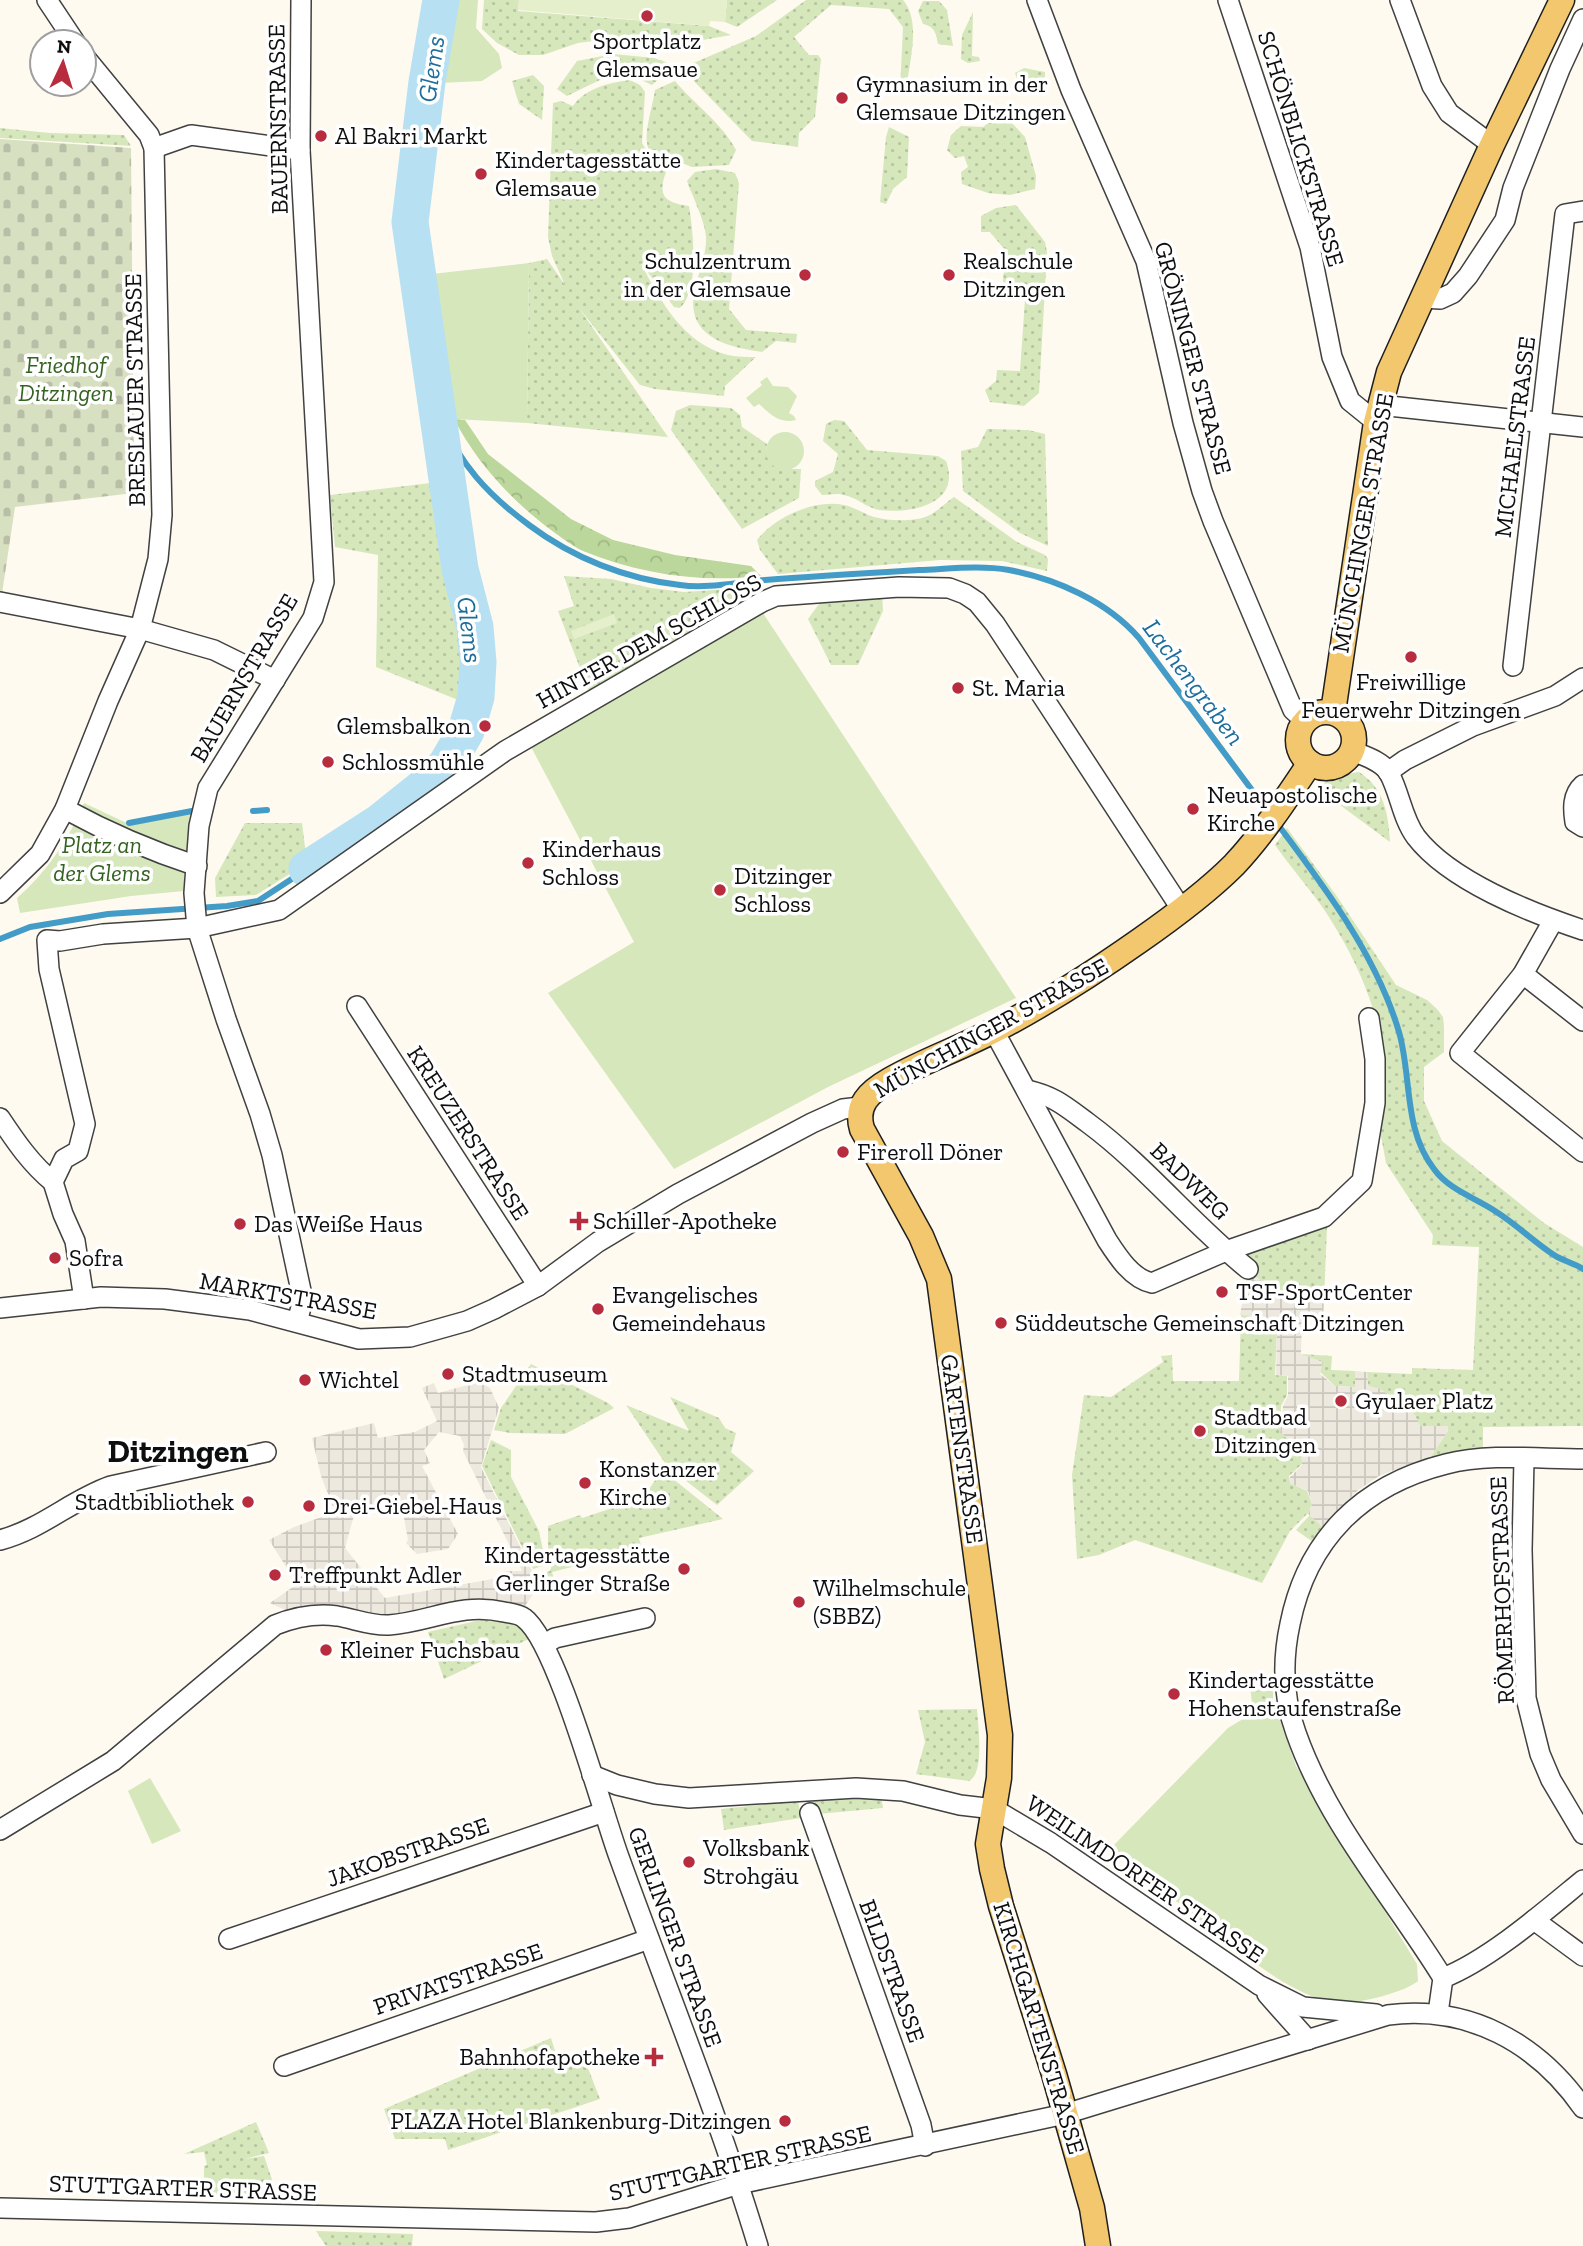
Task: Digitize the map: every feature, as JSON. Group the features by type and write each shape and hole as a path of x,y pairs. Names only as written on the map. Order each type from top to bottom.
{"main road":[{"name":"MÜNCHINGER STRASSE","path":"1333,712 1378,414 1389,372 1492,145 1562,0"},
{"path":"1333,712 1344,718 1352,727 1355,739 1353,751 1339,765 1319,768 1310,763 1299,748 1298,738 1305,721 1313,715 1333,712"},
{"name":"MÜNCHINGER STRASSE","path":"860,1107 867,1096 888,1081 994,1031 1087,977 1182,911 1233,865 1260,835 1310,763"},
{"name":"GARTENSTRASSE","path":"860,1107 862,1129 921,1236 939,1279 1000,1735 999,1778 994,1809"},
{"name":"KIRCHGARTENSTRASSE","path":"994,1809 988,1844 1001,1906 1092,2208 1098,2246"}],"street":[{"path":"47,0 66,28"},
{"name":"BAUERNSTRASSE","path":"297,1322 303,1300 272,1156 196,923 194,893 199,825 208,788 313,618 324,582 300,150 301,0"},
{"name":"SCHÖNBLICKSTRASSE","path":"1228,0 1310,247 1332,356 1350,401 1378,414"},
{"path":"1401,0 1432,86 1449,113 1492,145"},
{"name":"GRÖNINGER STRASSE","path":"1041,1 1071,90 1146,261 1183,423 1206,501 1293,710 1305,721"},
{"path":"1422,298 1440,299 1453,293 1468,276 1504,220 1518,176 1560,69 1583,19"},
{"path":"98,73 149,135 155,148 191,135 300,150"},
{"name":"BRESLAUER STRASSE","path":"0,893 40,854 65,809 140,629 158,558 162,515 155,148"},
{"name":"MICHAELSTRASSE","path":"1513,666 1542,422 1574,212"},
{"path":"1378,414 1542,422 1583,427"},
{"name":"HINTER DEM SCHLOSS","path":"53,1182 64,1159 78,1151 85,1124 49,969 47,940 61,941 279,910 505,751 776,596 899,587 948,589 965,594 976,602 995,624 1182,911"},
{"path":"0,602 140,629 214,650 275,680"},
{"path":"1388,772 1405,760 1473,726 1555,696 1583,678"},
{"path":"1353,751 1379,763 1388,772 1401,807 1416,836 1451,868 1495,895 1583,930"},
{"path":"1583,785 1579,788 1573,804 1574,822 1583,827"},
{"path":"65,809 92,825 156,853 197,866"},
{"path":"1553,920 1522,974 1461,1053 1583,1152"},
{"path":"1522,974 1583,1021"},
{"name":"KREUZERSTRASSE","path":"357,1006 538,1286"},
{"name":"BADWEG","path":"1027,1090 1047,1094 1110,1139 1226,1251 1324,1217 1362,1181 1375,1103 1375,1059 1369,1018"},
{"path":"994,1031 1107,1240 1121,1260 1143,1281 1152,1283 1170,1277 1226,1251 1248,1269"},
{"name":"MÜNCHINGER STRASSE","path":"441,1329 494,1310 538,1286 598,1242 678,1194 812,1123 843,1110 860,1107"},
{"path":"0,1118 14,1141 53,1182 75,1241 84,1299"},
{"name":"MARKTSTRASSE","path":"0,1308 84,1299 165,1299 250,1310 359,1339 410,1337 441,1329"},
{"path":"0,1540 22,1534 94,1492 111,1486 266,1452"},
{"path":"1438,2013 1443,1978 1337,1819 1313,1772 1287,1706 1287,1639 1296,1594 1312,1560 1327,1537 1357,1506 1399,1480 1447,1463 1480,1458 1583,1459"},
{"name":"RÖMERHOFSTRASSE","path":"1524,1459 1522,1550 1526,1698 1540,1754 1551,1780 1583,1834"},
{"name":"GERLINGER STRASSE","path":"0,1830 113,1761 275,1625 295,1617 318,1616 335,1616 371,1625 391,1625 454,1610 487,1608 523,1616 545,1644 739,2184 758,2246"},
{"path":"545,1644 555,1638 645,1618"},
{"name":"WEILIMDORFER STRASSE","path":"592,1775 617,1786 689,1798 856,1788 903,1791 960,1805 994,1809 1074,1858 1259,1985 1304,2007 1388,2015"},
{"name":"JAKOBSTRASSE","path":"229,1939 604,1812"},
{"name":"BILDSTRASSE","path":"810,1813 921,2126 925,2146"},
{"path":"1443,1978 1463,1970 1534,1920 1583,1880"},
{"path":"1534,1920 1583,1956"},
{"name":"PRIVATSTRASSE","path":"284,2066 649,1939"},
{"name":"WEILIMDORFER STRASSE","path":"1259,1985 1308,2040 1388,2015 1413,2012 1438,2013 1500,2034 1527,2049 1551,2069 1583,2108"},
{"name":"STUTTGARTER STRASSE","path":"0,2208 596,2222 629,2218 739,2184 1065,2114 1308,2040"}],"green space":[{"path":"431,0 478,0 476,28 499,54 502,68 482,81 418,84"},
{"path":"484,0 519,0 518,11 709,26 731,35 691,42 608,39 578,43 543,55 519,55 497,43 482,29"},
{"name":"Sportplatz Glemsaue","path":"519,0 727,0 725,22 710,21 709,26 518,10"},
{"path":"727,0 777,0 737,27 725,22"},
{"path":"806,0 903,0 912,18 913,29 907,84 900,90 903,27 889,9 831,5 794,37 809,55 818,55 821,59 815,117 799,133 798,147 752,141 687,74 689,65 756,36"},
{"path":"923,1 939,1 947,10 953,46 938,44 934,31 923,24 918,11"},
{"path":"973,12 972,56 979,57 980,61 968,63 961,59 962,35"},
{"path":"613,54 654,58 671,64 668,71 652,85 635,77 604,78 567,96 557,89 577,61"},
{"path":"1024,68 1045,72 1045,81 1032,92 1022,93 1015,73"},
{"path":"533,75 544,86 542,120 519,104 512,81"},
{"path":"630,80 640,85 645,92 642,143 666,172 663,193 674,203 689,206 693,274 686,299 680,308 674,307 640,262 665,305 685,331 712,349 728,355 756,357 725,386 724,396 640,385 579,308 668,437 527,423 529,263 547,259 565,285 552,256 548,237 553,103 561,101 573,106 584,95 598,87"},
{"path":"675,81 730,140 736,150 729,165 692,167 682,163 676,168 653,157 647,138 655,90"},
{"path":"417,88 429,90 410,222 439,417 452,446 487,652 488,675 477,675 468,704 376,667 378,555 335,547 330,495 439,482 401,223"},
{"path":"992,120 1011,122 1025,137 1036,176 1035,189 1010,195 988,193 962,184 961,172 968,167 964,156 955,158 947,150 951,135 961,126 983,127"},
{"path":"889,127 909,137 907,177 893,189 886,204 880,202"},
{"path":"0,128 50,133 124,135 131,146 0,138"},
{"name":"Friedhof Ditzingen","path":"0,139 131,148 134,493 15,507 0,607"},
{"path":"716,169 735,173 739,183 729,309 746,330 797,334 796,343 776,341 762,352 735,347 711,336 702,329 696,318 693,306 706,237 687,181 695,172"},
{"path":"1016,205 1045,242 1047,252 1039,393 1024,406 990,402 985,390 996,381 997,370 1020,371 1026,285 1003,283 1005,250 990,232 981,232 981,216 996,208"},
{"path":"529,263 527,423 454,419 439,372 423,275"},
{"path":"767,377 773,386 788,387 797,396 789,413 796,420 780,419 759,404 754,407 746,398 762,385 760,382"},
{"path":"690,405 731,408 740,415 742,427 767,444 766,451 780,469 801,469 799,498 742,529 671,430 676,411"},
{"path":"454,419 465,420 488,454 571,519 613,540 675,555 751,566 761,576 715,578 670,575 626,566 579,549 536,518 509,493 484,466"},
{"path":"834,420 844,421 867,450 938,456 946,461 949,476 947,487 930,503 918,508 892,511 870,507 848,496 822,495 815,486 815,481 833,472 838,454 823,441 826,424"},
{"path":"987,429 1028,430 1045,434 1048,546 1020,533 963,491 961,451 978,447"},
{"path":"785,432 799,437 804,451 799,465 785,470 771,465 766,451 771,437"},
{"path":"954,497 1017,542 1045,555 1048,559 1047,571 1002,561 940,560 778,574 760,550 757,540 774,524 808,507 844,505 874,517 908,520 928,516"},
{"path":"564,576 611,579 684,592 763,587 765,596 590,694 558,611 574,606"},
{"path":"882,592 883,611 858,665 831,665 808,619 824,597"},
{"path":"761,610 1016,998 828,1087 674,1169 548,993 634,942 529,743"},
{"path":"614,614 617,623 574,639 571,631"},
{"path":"1359,772 1375,786 1384,803 1390,842 1317,788 1334,776"},
{"name":"Platz an der Glems","path":"84,803 131,825 194,813 184,891 20,913 17,898 56,854"},
{"path":"245,823 302,823 307,863 256,895 216,897 215,878"},
{"path":"1287,828 1396,985 1427,1000 1443,1017 1444,1052 1424,1067 1424,1101 1442,1141 1544,1223 1583,1247 1583,1426 1483,1427 1483,1447 1447,1463 1431,1456 1448,1431 1420,1426 1411,1412 1398,1400 1368,1386 1367,1372 1412,1374 1412,1368 1473,1370 1479,1247 1432,1245 1433,1235 1386,1163 1375,1103 1385,1096 1385,1071 1377,1024 1362,978 1340,935 1321,905 1275,845"},
{"path":"1324,1217 1327,1227 1324,1300 1280,1298 1235,1258"},
{"name":"Stadtbad Ditzingen","path":"1241,1315 1264,1316 1277,1331 1275,1375 1287,1376 1287,1395 1281,1406 1280,1433 1301,1446 1302,1464 1289,1476 1290,1483 1307,1491 1312,1504 1308,1513 1290,1531 1262,1583 1135,1540 1099,1555 1077,1559 1072,1475 1084,1395 1111,1397 1163,1362 1161,1356 1172,1355 1173,1381 1239,1381"},
{"path":"1301,1354 1332,1356 1331,1370 1355,1371 1355,1387 1335,1386"},
{"path":"531,1364 614,1408 565,1434 494,1430 501,1408"},
{"path":"670,1397 719,1418 725,1428 736,1433 731,1452 754,1471 717,1505 667,1466 626,1405 689,1431"},
{"path":"491,1440 511,1450 511,1477 539,1531 546,1565 533,1569 482,1466"},
{"path":"662,1470 723,1519 639,1538 642,1549 552,1572 556,1587 544,1592 536,1576 550,1571 555,1563 548,1564 548,1526 643,1498"},
{"path":"1310,1515 1323,1527 1313,1542 1296,1530"},
{"path":"485,1619 521,1626 533,1637 444,1679 428,1632"},
{"path":"1249,1676 1273,1677 1273,1701 1253,1713"},
{"path":"1273,1701 1296,1766 1417,1964 1418,1981 1400,1991 1359,2001 1334,2003 1296,1989 1245,1955 1112,1847 1228,1728"},
{"path":"977,1709 979,1759 974,1776 969,1781 916,1774 925,1742 918,1710"},
{"path":"150,1778 181,1831 152,1844 128,1791"},
{"path":"881,1797 883,1808 818,1814 813,1801"},
{"path":"798,1801 801,1818 724,1830 721,1809"},
{"path":"551,2038 560,2067 584,2058 600,2099 448,2150 445,2139 395,2139 384,2109"},
{"path":"256,2122 269,2153 244,2159 264,2156 278,2197 116,2193 116,2189 204,2192 204,2166 207,2165 204,2152 184,2154"},
{"path":"316,2231 413,2234 412,2246 326,2246"}],"shaded area":[{"name":"Gyulaer Platz","path":"1248,1269 1280,1298 1324,1300 1323,1320 1302,1319 1301,1354 1323,1362 1320,1374 1335,1386 1355,1387 1355,1371 1367,1372 1368,1386 1391,1396 1415,1415 1420,1426 1448,1426 1448,1431 1431,1456 1379,1476 1357,1491 1323,1527 1308,1514 1312,1504 1308,1491 1290,1483 1290,1477 1302,1465 1302,1446 1280,1433 1283,1406 1288,1395 1288,1376 1276,1375 1277,1331 1264,1316 1240,1315"},
{"path":"479,1382 490,1388 499,1408 481,1467 539,1585 523,1609 392,1619 292,1613 270,1603 297,1584 269,1540 294,1527 335,1512 321,1476 312,1438 374,1423 378,1438 415,1432 437,1421 422,1388 434,1383 438,1393","holes":["439,1432 460,1436 464,1445 463,1451 522,1571 503,1571 504,1577 385,1598 345,1548 356,1508 374,1509 375,1505 402,1507 408,1540 406,1543 417,1554 448,1549 458,1534 422,1466 430,1463 424,1450"]}],"waterway":[{"name":"Glems","path":"307,869 380,822 425,786 446,765 466,731 476,697 478,662 475,627 460,569 410,222 427,82 441,0"},
{"name":"Lachengraben","path":"439,417 456,450 476,477 514,513 546,537 582,557 640,578 701,586 823,576 987,568 1009,570 1045,579 1080,594 1112,613 1139,638 1269,813"},
{"path":"253,811 267,810"},
{"path":"129,823 192,811"},
{"name":"Lachengraben","path":"1276,822 1346,921 1377,975 1399,1032 1417,1137 1434,1169 1454,1188 1503,1216 1554,1255 1583,1269"},
{"name":"Glems","path":"0,939 30,927 108,914 227,906 258,901 307,869 297,863"}],"place":[{"name":"Sportplatz Glemsaue","path":"647,16"},
{"name":"Gymnasium in der Glemsaue Ditzingen","path":"842,98"},
{"name":"Al Bakri Markt","path":"321,136"},
{"name":"Kindertagesstätte Glemsaue","path":"481,174"},
{"name":"Schulzentrum in der Glemsaue","path":"805,275"},
{"name":"Realschule Ditzingen","path":"949,275"},
{"name":"Freiwillige Feuerwehr Ditzingen","path":"1411,657"},
{"name":"St. Maria","path":"958,688"},
{"name":"Glemsbalkon","path":"485,726"},
{"name":"Schlossmühle","path":"328,762"},
{"name":"Neuapostolische Kirche","path":"1193,809"},
{"name":"Kinderhaus Schloss","path":"528,863"},
{"name":"Ditzinger Schloss","path":"720,890"},
{"name":"Fireroll Döner","path":"843,1152"},
{"name":"Schiller-Apotheke","path":"579,1221"},
{"name":"Das Weiße Haus","path":"240,1224"},
{"name":"Sofra","path":"55,1258"},
{"name":"TSF-SportCenter","path":"1222,1292"},
{"name":"Evangelisches Gemeindehaus","path":"598,1309"},
{"name":"Süddeutsche Gemeinschaft Ditzingen","path":"1001,1323"},
{"name":"Stadtmuseum","path":"448,1374"},
{"name":"Wichtel","path":"305,1380"},
{"name":"Gyulaer Platz","path":"1341,1401"},
{"name":"Stadtbad Ditzingen","path":"1200,1431"},
{"name":"Konstanzer Kirche","path":"585,1483"},
{"name":"Stadtbibliothek","path":"248,1502"},
{"name":"Drei-Giebel-Haus","path":"309,1506"},
{"name":"Kindertagesstätte Gerlinger Straße","path":"684,1569"},
{"name":"Treffpunkt Adler","path":"275,1575"},
{"name":"Wilhelmschule (SBBZ)","path":"799,1602"},
{"name":"Kleiner Fuchsbau","path":"326,1650"},
{"name":"Kindertagesstätte Hohenstaufenstraße","path":"1174,1694"},
{"name":"Volksbank Strohgäu","path":"689,1862"},
{"name":"Bahnhofapotheke","path":"654,2057"},
{"name":"PLAZA Hotel Blankenburg-Ditzingen","path":"785,2121"}],"district":[{"name":"Ditzingen","path":"178,1451"}]}
